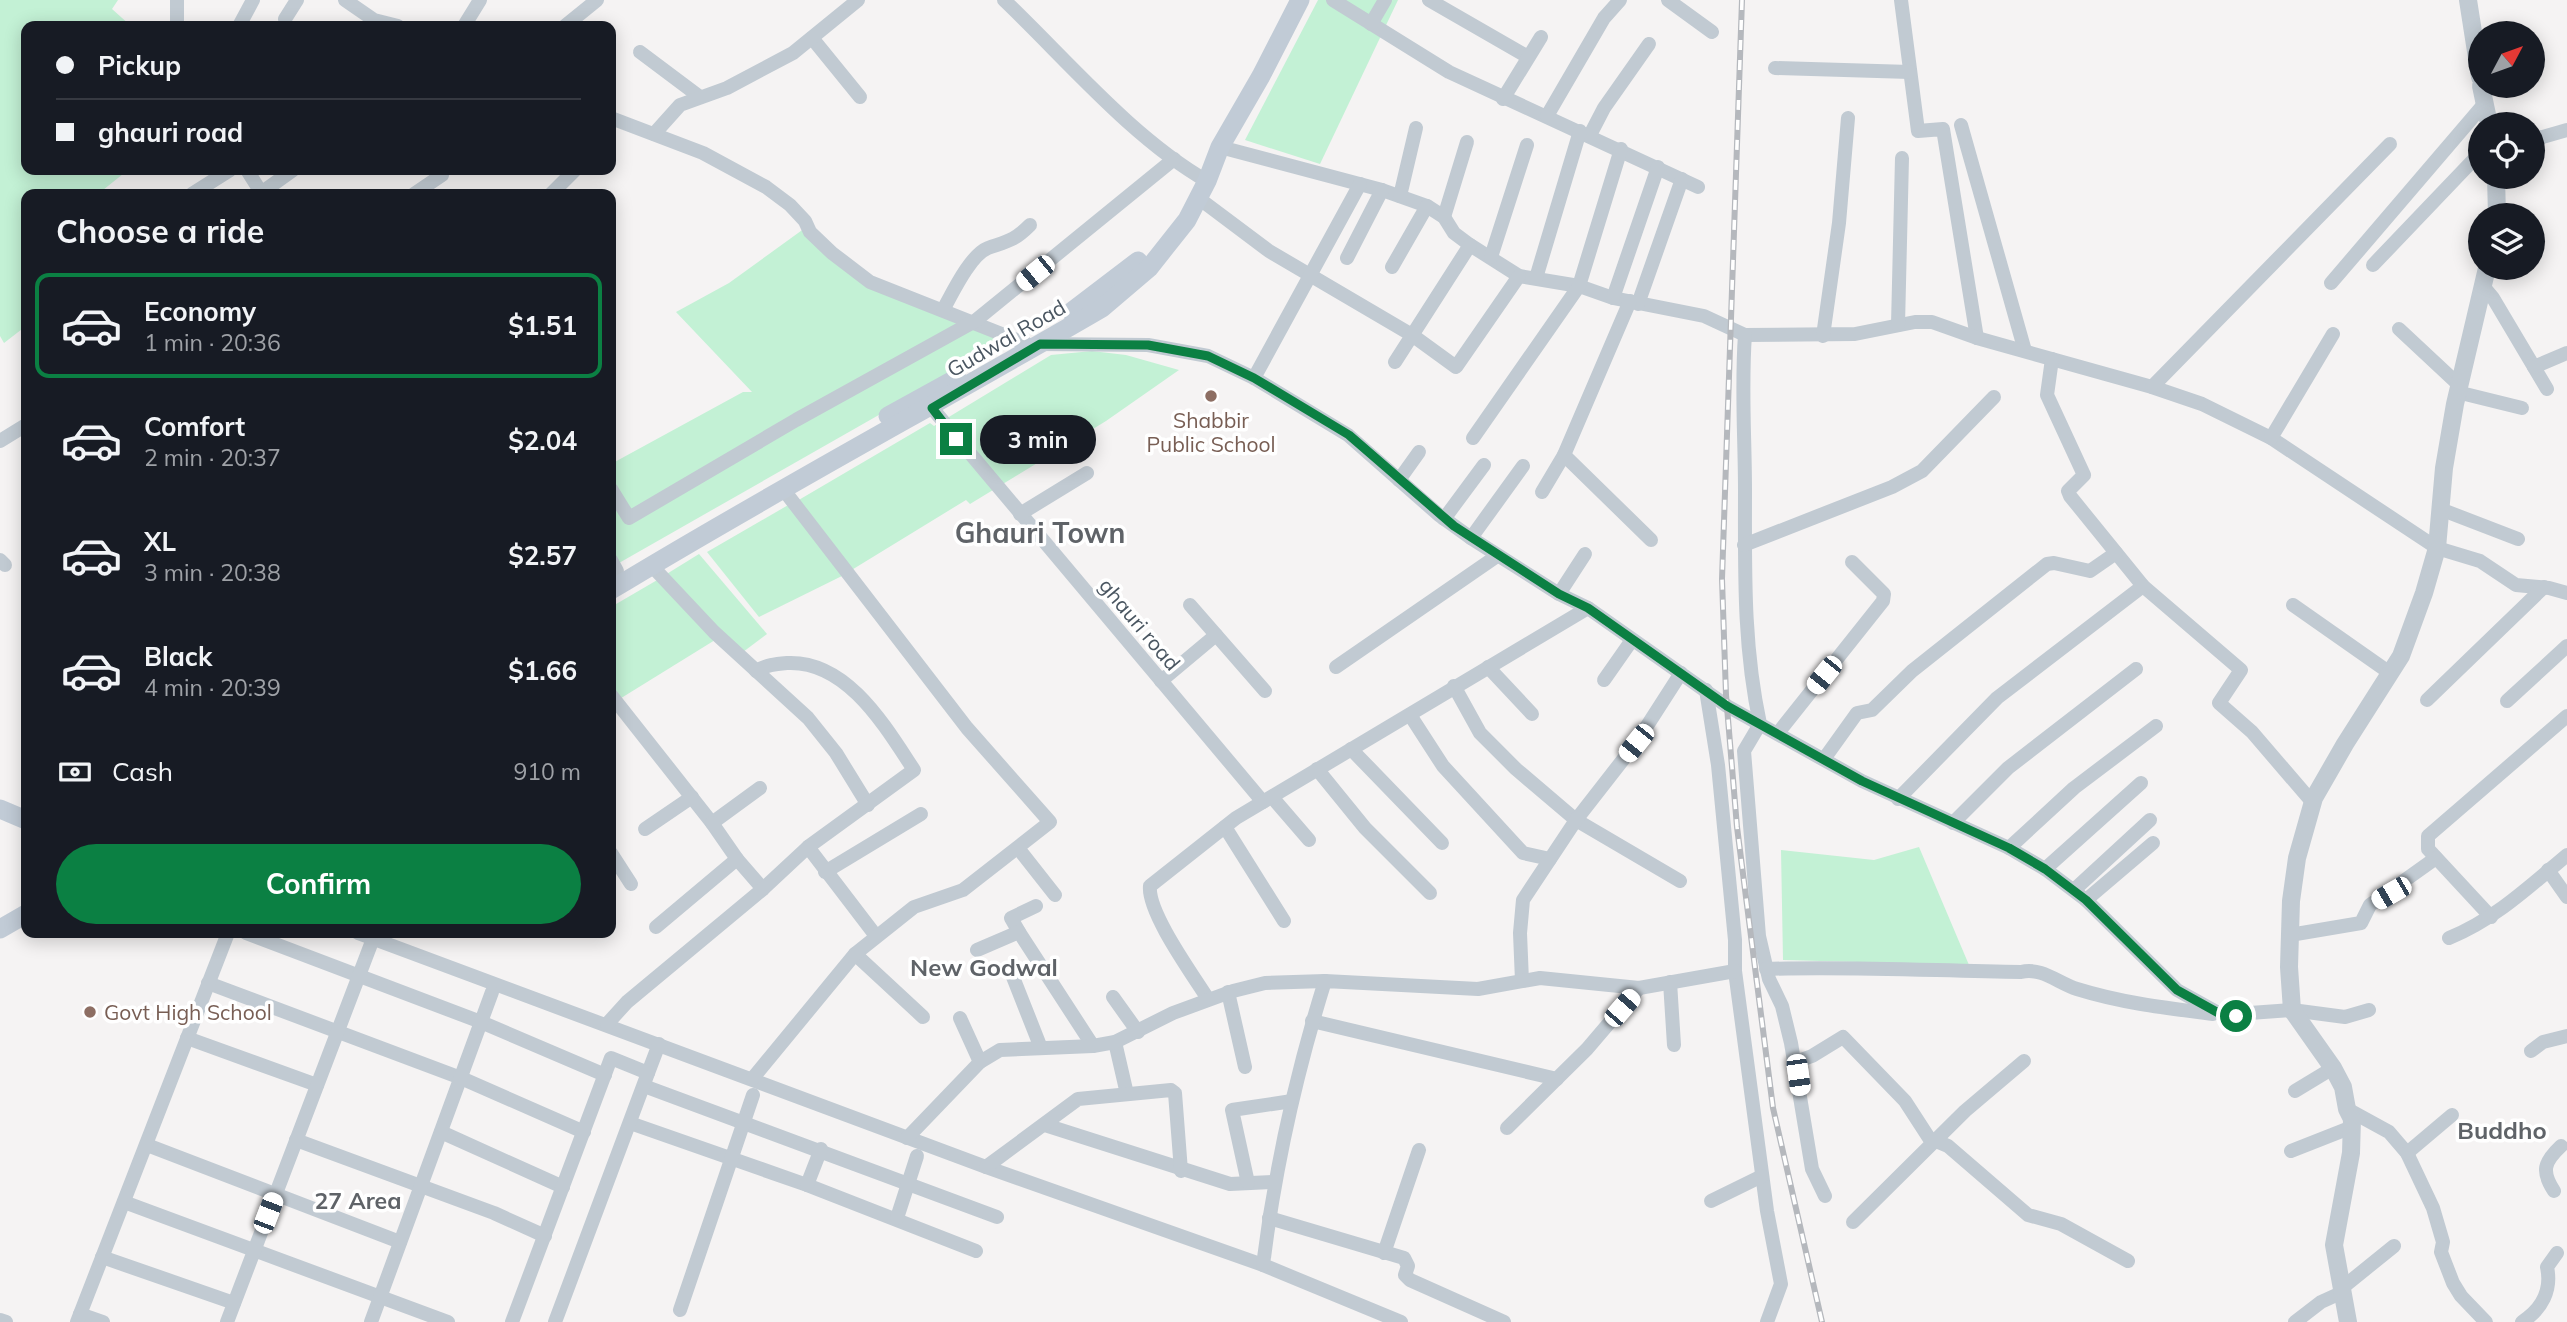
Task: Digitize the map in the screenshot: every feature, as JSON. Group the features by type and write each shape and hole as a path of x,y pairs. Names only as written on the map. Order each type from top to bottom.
{"main road":[{"name":"Gudwal Road","path":"616,566 1102,308 1149,268 1187,220 1200,184 1286,0"},
{"name":"Gudwal Road","path":"1200,184 1300,0"},
{"name":"Gudwal Road","path":"616,587 783,489 932,408 1030,345"},
{"path":"0,809 21,818"},
{"path":"0,929 21,917"}],"street":[{"path":"177,0 177,21"},
{"path":"242,21 253,0"},
{"path":"285,19 297,0"},
{"path":"345,0 378,21"},
{"path":"467,21 480,0"},
{"path":"571,21 597,0"},
{"path":"654,134 680,105 757,74 812,38 858,0"},
{"path":"1004,0 1269,251 1412,335 1456,367 1519,276"},
{"path":"1333,0 1449,72 1503,99 1621,149 1698,187"},
{"path":"1371,24 1385,0"},
{"path":"1429,0 1528,57"},
{"path":"1546,116 1604,18 1620,0"},
{"path":"1668,0 1712,32"},
{"path":"1901,0 1918,131 1942,129 1977,338"},
{"path":"2468,0 2471,21"},
{"path":"1503,99 1541,37"},
{"path":"812,38 860,97"},
{"path":"1536,278 1585,133 1649,44"},
{"path":"640,52 700,97"},
{"path":"1776,68 1910,72"},
{"path":"2331,283 2481,98"},
{"path":"1822,336 1839,223 1847,118"},
{"path":"616,124 654,134 703,153 766,187 790,205 832,253 870,282 975,321 1030,345 1148,345 1208,356 1254,378 1349,435 1444,519 1497,556 1559,594 1588,608 1760,724 1898,799 2009,848 2045,869 2086,900 2177,990 2222,1015"},
{"path":"1961,125 2025,351"},
{"path":"1400,196 1416,128"},
{"path":"2545,136 2567,130"},
{"path":"1444,217 1467,142"},
{"path":"1491,257 1527,145"},
{"path":"2152,387 2390,145"},
{"path":"1220,147 1382,190 1427,206 1444,217 1454,233 1519,276 1578,286 1613,298 1704,316 1745,335 1855,334 1898,325 1933,322 1977,338 2152,387 2202,404 2271,438 2437,548 2480,561 2516,585 2544,587 2567,593"},
{"path":"1473,438 1578,286 1621,149"},
{"path":"1898,325 1902,158"},
{"path":"616,497 629,518 796,420 975,321 1174,159"},
{"path":"2372,265 2468,165"},
{"path":"1613,298 1658,167"},
{"path":"200,189 222,175"},
{"path":"268,189 286,175"},
{"path":"421,189 442,175"},
{"path":"556,189 570,175"},
{"path":"1542,492 1564,456 1634,302 1682,179"},
{"path":"1254,378 1360,184"},
{"path":"1347,258 1382,190"},
{"path":"1392,267 1427,206"},
{"path":"943,310 960,278 985,249 1009,243 1030,225"},
{"path":"1395,362 1470,245"},
{"path":"2347,1322 2334,1245 2351,1153 2353,1127 2343,1087 2333,1068 2292,1010 2290,935 2297,858 2313,803 2345,744 2401,656 2437,548 2444,468 2458,389 2484,280"},
{"path":"2483,286 2493,298 2547,389"},
{"path":"2399,328 2458,389 2522,408"},
{"path":"2271,438 2333,334"},
{"path":"1745,335 1742,371 1746,651 1760,724 1744,751 1756,911 1766,969 1782,1006 1795,1062 1811,1169 1825,1196"},
{"path":"2534,367 2567,353"},
{"path":"2052,359 2047,395 2084,475 2068,491 2070,496 2143,586 2241,670 2219,703 2252,732 2313,803"},
{"path":"1744,545 1892,487 1922,471 1994,397"},
{"name":"ghauri road","path":"932,408 1161,681 1268,800 1309,840"},
{"path":"0,441 21,428"},
{"path":"1399,480 1419,452"},
{"path":"1564,456 1651,540"},
{"path":"1444,519 1484,465"},
{"path":"1471,538 1523,466"},
{"path":"1020,514 1087,473"},
{"path":"753,1078 855,954 914,907 963,890 1050,822 967,728 783,489"},
{"path":"2440,509 2518,539"},
{"path":"1824,759 1857,713 1872,710 1912,671 2047,564 2054,563 2090,571 2116,553"},
{"path":"1559,594 1585,554"},
{"path":"1336,667 1497,556"},
{"path":"1778,733 1883,601 1884,594 1852,562"},
{"path":"651,565 756,671 808,718 836,753 867,805"},
{"path":"1898,799 1997,698 2143,586"},
{"path":"2427,700 2544,587"},
{"path":"2293,604 2390,673"},
{"path":"1190,605 1265,691"},
{"path":"1208,999 1149,897 1150,886 1224,827 1454,686 1588,608"},
{"path":"1161,681 1216,635"},
{"path":"1604,680 1632,640"},
{"path":"2507,701 2567,646"},
{"path":"607,1024 627,1002 763,889 808,847 914,770 869,706 838,678 804,662 771,664 756,671"},
{"path":"1488,667 1532,714"},
{"path":"1953,823 2008,768 2136,669"},
{"path":"1522,981 1521,911 1530,887 1576,820 1636,743 1681,673"},
{"path":"1454,686 1480,733 1516,769 1576,820 1680,881"},
{"path":"1706,690 1718,765 1735,940 1735,971 1762,1176 1782,1284 1767,1322"},
{"path":"616,701 763,889"},
{"path":"1410,715 1443,766 1523,853 1550,859"},
{"path":"2491,917 2428,849 2428,836 2567,716"},
{"path":"2009,848 2074,788 2156,726"},
{"path":"1351,749 1443,843"},
{"path":"1317,769 1365,828 1430,892"},
{"path":"2045,869 2141,783"},
{"path":"712,823 760,788"},
{"path":"645,829 692,797"},
{"path":"825,873 921,814"},
{"path":"2074,890 2150,820"},
{"path":"1224,827 1284,921"},
{"path":"2086,900 2153,843"},
{"path":"808,847 825,873 876,936"},
{"path":"1017,848 1055,895"},
{"path":"2449,938 2475,928 2491,917 2567,855"},
{"path":"2290,935 2361,923 2370,905 2436,858"},
{"path":"656,927 737,859"},
{"path":"616,861 631,884"},
{"path":"2548,870 2567,897"},
{"path":"1036,906 1011,918 1093,1046"},
{"path":"976,950 1019,932"},
{"path":"103,1322 79,1318 226,938"},
{"path":"260,938 358,974 605,1074"},
{"path":"372,938 986,1167 1263,1265 1401,1322"},
{"path":"227,1322 371,944"},
{"path":"855,954 923,1017"},
{"path":"1766,969 1850,966 1971,971 2031,970 2066,985 2121,1002 2222,1015 2292,1010 2345,1017 2369,1010"},
{"path":"907,1138 980,1062 1000,1050 1093,1046 1115,1042 1208,999 1265,983 1325,981 1478,989 1540,978 1579,979 1607,987 1639,988 1735,971"},
{"path":"1011,972 1041,1048"},
{"path":"1263,1265 1274,1182 1312,1021 1325,981"},
{"path":"1670,982 1674,1045"},
{"path":"208,984 461,1078 583,1132"},
{"path":"1507,1128 1557,1079 1639,988"},
{"path":"371,1322 492,992"},
{"path":"1228,992 1245,1068"},
{"path":"1113,997 1138,1032"},
{"path":"960,1018 980,1062"},
{"path":"1312,1021 1557,1079"},
{"path":"2531,1051 2543,1042 2567,1036"},
{"path":"1795,1062 1812,1056 1843,1037 1905,1101 1934,1142 1948,1146 2028,1215 2068,1227 2128,1261"},
{"path":"187,1038 317,1085"},
{"path":"1115,1042 1127,1094"},
{"path":"555,1322 659,1044"},
{"path":"512,1322 611,1058 646,1079 743,1121 997,1217"},
{"path":"1853,1222 1934,1142 2024,1060"},
{"path":"2294,1091 2333,1068"},
{"path":"986,1167 1078,1099 1171,1090 1175,1093 1181,1171"},
{"path":"680,1310 753,1095"},
{"path":"1248,1183 1232,1110 1292,1101"},
{"path":"2347,1109 2389,1132 2407,1153 2433,1208 2443,1242 2441,1252 2453,1283 2461,1296 2486,1322"},
{"path":"2407,1153 2452,1115"},
{"path":"630,1123 897,1218 976,1251"},
{"path":"1045,1125 1181,1171 1230,1184 1274,1182"},
{"path":"2291,1151 2353,1127"},
{"path":"441,1132 563,1187"},
{"path":"296,1140 494,1213 545,1236"},
{"path":"147,1145 400,1242"},
{"path":"2554,1191 2544,1170 2546,1160 2560,1145"},
{"path":"807,1185 821,1149"},
{"path":"1384,1253 1419,1150"},
{"path":"897,1218 917,1156"},
{"path":"1711,1201 1762,1176"},
{"path":"124,1202 448,1322"},
{"path":"1269,1218 1407,1261 1405,1275 1410,1279 1504,1322"},
{"path":"2295,1322 2342,1290 2394,1247"},
{"path":"2522,1322 2544,1300 2549,1285 2547,1267 2557,1253"},
{"path":"102,1257 234,1303"},
{"path":"0,1320 6,1322"}],"green space":[{"path":"0,0 118,0 112,9 125,21 21,21 21,175 122,175 104,189 21,189 21,330 4,343 0,336"},
{"path":"1318,0 1398,0 1320,164 1245,140"},
{"path":"805,228 872,283 1007,342 619,563 616,559 616,461 743,392 752,392 676,312 729,283"},
{"path":"1092,351 1126,355 1179,370 1106,421 970,504 966,500 850,571 797,501 930,423 934,426 1051,355"},
{"path":"790,504 846,574 759,617 707,552"},
{"path":"699,554 767,634 743,652 665,575"},
{"path":"659,579 715,640 618,700 616,604"},
{"path":"1919,847 1969,965 1783,960 1781,850 1874,860"}],"railway":[{"path":"1742,0 1722,579 1726,695 1737,827 1773,1108 1822,1322"}],"place":[{"name":"Shabbir Public School","path":"1211,396"},
{"name":"Govt High School","path":"90,1012"}],"district":[{"name":"Ghauri Town","path":"1040,532"},
{"name":"New Godwal","path":"984,967"},
{"name":"Buddho","path":"2502,1130"},
{"name":"27 Area","path":"358,1200"}],"route":[{"path":"956,439 932,408 1040,344 1108,342 1148,345 1208,356 1288,397 1349,435 1454,526 1559,594 1588,608 1727,706 1862,781 2028,858 2086,900 2155,972 2177,990 2222,1015 2236,1016"}]}
